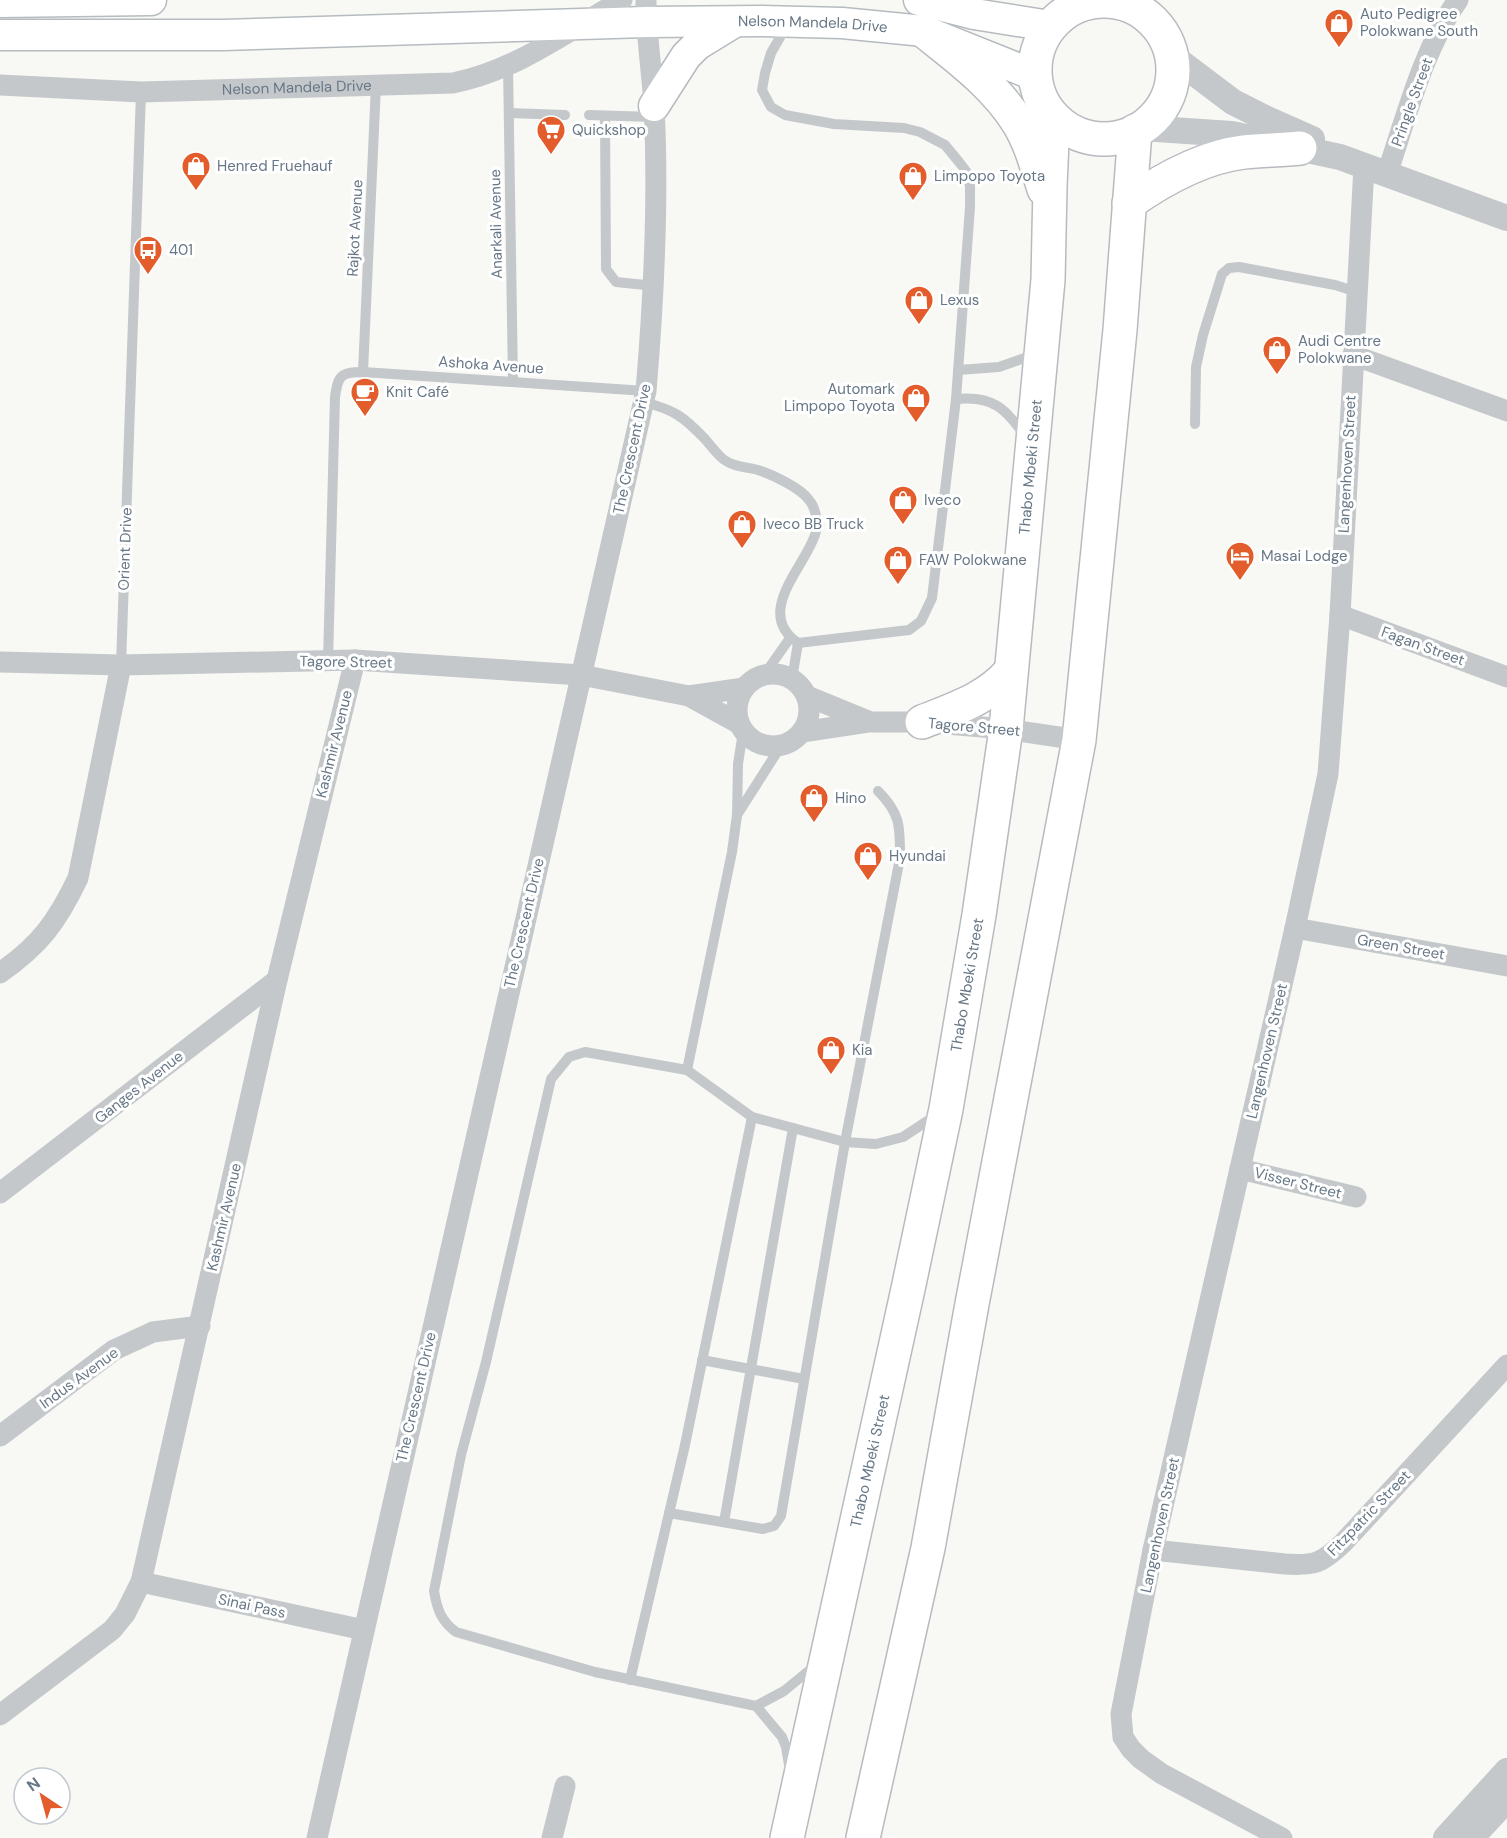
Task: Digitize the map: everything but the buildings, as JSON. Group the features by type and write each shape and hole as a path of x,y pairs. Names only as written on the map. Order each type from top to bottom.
{"main road":[{"path":"0,2 151,0"},
{"path":"1099,1 1117,2 1135,8 1148,9 1167,42 1172,56 1173,72 1170,89 1163,104 1153,117 1138,129 1119,137 1092,138 1067,129 1053,118 1041,98 1034,75 1035,58 1041,41 1056,15 1080,5 1099,1"},
{"name":"Nelson Mandela Drive","path":"0,35 224,35 581,24 646,11 733,23 760,21 843,23 974,14 1056,15"},
{"path":"922,16 1008,107 1020,126 1035,160 1049,208"},
{"name":"Nelson Mandela Drive","path":"922,16 1034,75"},
{"path":"654,112 686,56 697,45 733,23"},
{"name":"Thabo Mbeki Street","path":"787,1838 946,1109 979,915 1006,729 1048,280 1053,118"},
{"path":"863,1838 928,1548 1079,740 1120,330 1129,203 1138,129"},
{"path":"1129,203 1154,185 1188,168 1215,159 1242,152 1300,148"},
{"path":"922,722 987,694 1010,672"}],"street":[{"name":"Nelson Mandela Drive","path":"0,85 141,92 453,83 474,79 508,66 622,0"},
{"name":"Pringle Street","path":"1376,170 1446,17 1458,0"},
{"name":"The Crescent Drive","path":"317,1838 645,396 655,286 654,112 646,11"},
{"path":"1172,56 1233,102 1309,137 1340,157"},
{"path":"1138,129 1232,134 1340,157 1507,218"},
{"name":"Langenhoven Street","path":"1282,1838 1162,1774 1136,1755 1123,1737 1121,1714 1153,1550 1328,774 1340,615 1357,292 1376,170"},
{"path":"1353,355 1507,411"},
{"name":"Fagan Street","path":"1340,615 1507,676"},
{"name":"Tagore Street","path":"0,662 121,665 354,660 580,675 689,696 744,688 752,680 764,675"},
{"name":"Kashmir Avenue","path":"0,1715 112,1630 125,1614 141,1582 277,980 354,660"},
{"name":"Orient Drive","path":"0,973 50,930 64,908 78,878 121,665"},
{"path":"764,675 778,674 792,679"},
{"name":"Tagore Street","path":"792,679 807,696 868,722"},
{"path":"741,728 736,705 744,688"},
{"name":"Tagore Street","path":"689,696 741,728 750,740 770,747 789,743 802,732 868,722 922,722 1006,729 1079,740"},
{"path":"802,732 809,715 807,696"},
{"name":"Green Street","path":"1295,928 1507,966"},
{"name":"Ganges Avenue","path":"0,1193 277,980"},
{"name":"Visser Street","path":"1240,1169 1356,1197"},
{"name":"Indus Avenue","path":"0,1436 114,1350 153,1332 200,1326"},
{"name":"Fitzpatric Street","path":"1153,1550 1286,1564 1318,1563 1343,1543 1507,1365"},
{"name":"Sinai Pass","path":"141,1582 364,1630"},
{"path":"1446,1838 1507,1771"},
{"path":"552,1838 565,1786"},
{"path":"1471,1838 1507,1799"}],"lane":[{"path":"764,675 794,640 909,630 921,621 927,612 932,598 956,399 970,207 970,186 966,171 945,146 920,132 904,128 834,124 785,115 771,107 762,90 765,73 771,53 789,22"},
{"name":"Anarkali Avenue","path":"508,66 513,382"},
{"name":"Rajkot Avenue","path":"363,372 376,85"},
{"name":"Orient Drive","path":"121,665 141,92"},
{"path":"589,115 654,112"},
{"path":"509,113 565,115"},
{"path":"605,116 606,269 616,282 655,286"},
{"path":"1195,424 1196,367 1203,335 1222,274 1226,270 1239,267 1335,285 1357,292"},
{"path":"958,370 999,367 1041,351"},
{"name":"Ashoka Avenue","path":"328,661 335,397 337,382 346,373 363,372 513,382 645,396 668,408 679,415 724,460 737,466 759,471 798,489 809,499 816,513 816,533 783,594 781,610 782,628 794,640"},
{"path":"956,399 970,397 995,403 1007,411 1031,444"},
{"path":"792,679 794,640"},
{"path":"687,1070 732,852 737,815 737,772 741,728"},
{"path":"737,815 781,746"},
{"path":"669,1513 763,1529 774,1526 781,1516 845,1142 900,858 898,818 888,801 878,791"},
{"path":"794,1801 786,1747 773,1724 756,1706 630,1680 456,1632 446,1625 441,1617 434,1591 461,1455 486,1362 551,1079 569,1057 585,1052 687,1070 752,1117 845,1142 876,1144 903,1137 946,1109"},
{"path":"630,1680 669,1513 752,1117"},
{"path":"724,1522 793,1128"},
{"path":"702,1360 804,1379"},
{"path":"756,1706 784,1691 826,1656"}],"place":[{"name":"Auto Pedigree Polokwane South","path":"1339,48"},
{"name":"Quickshop","path":"551,156"},
{"name":"Henred Fruehauf","path":"196,192"},
{"name":"Limpopo Toyota","path":"913,202"},
{"name":"401","path":"148,276"},
{"name":"Lexus","path":"919,326"},
{"name":"Audi Centre Polokwane","path":"1277,376"},
{"name":"Knit Café","path":"365,418"},
{"name":"Automark Limpopo Toyota","path":"916,424"},
{"name":"Iveco","path":"903,526"},
{"name":"Iveco BB Truck","path":"742,550"},
{"name":"Masai Lodge","path":"1240,582"},
{"name":"FAW Polokwane","path":"898,586"},
{"name":"Hino","path":"814,824"},
{"name":"Hyundai","path":"868,882"},
{"name":"Kia","path":"831,1076"}]}
